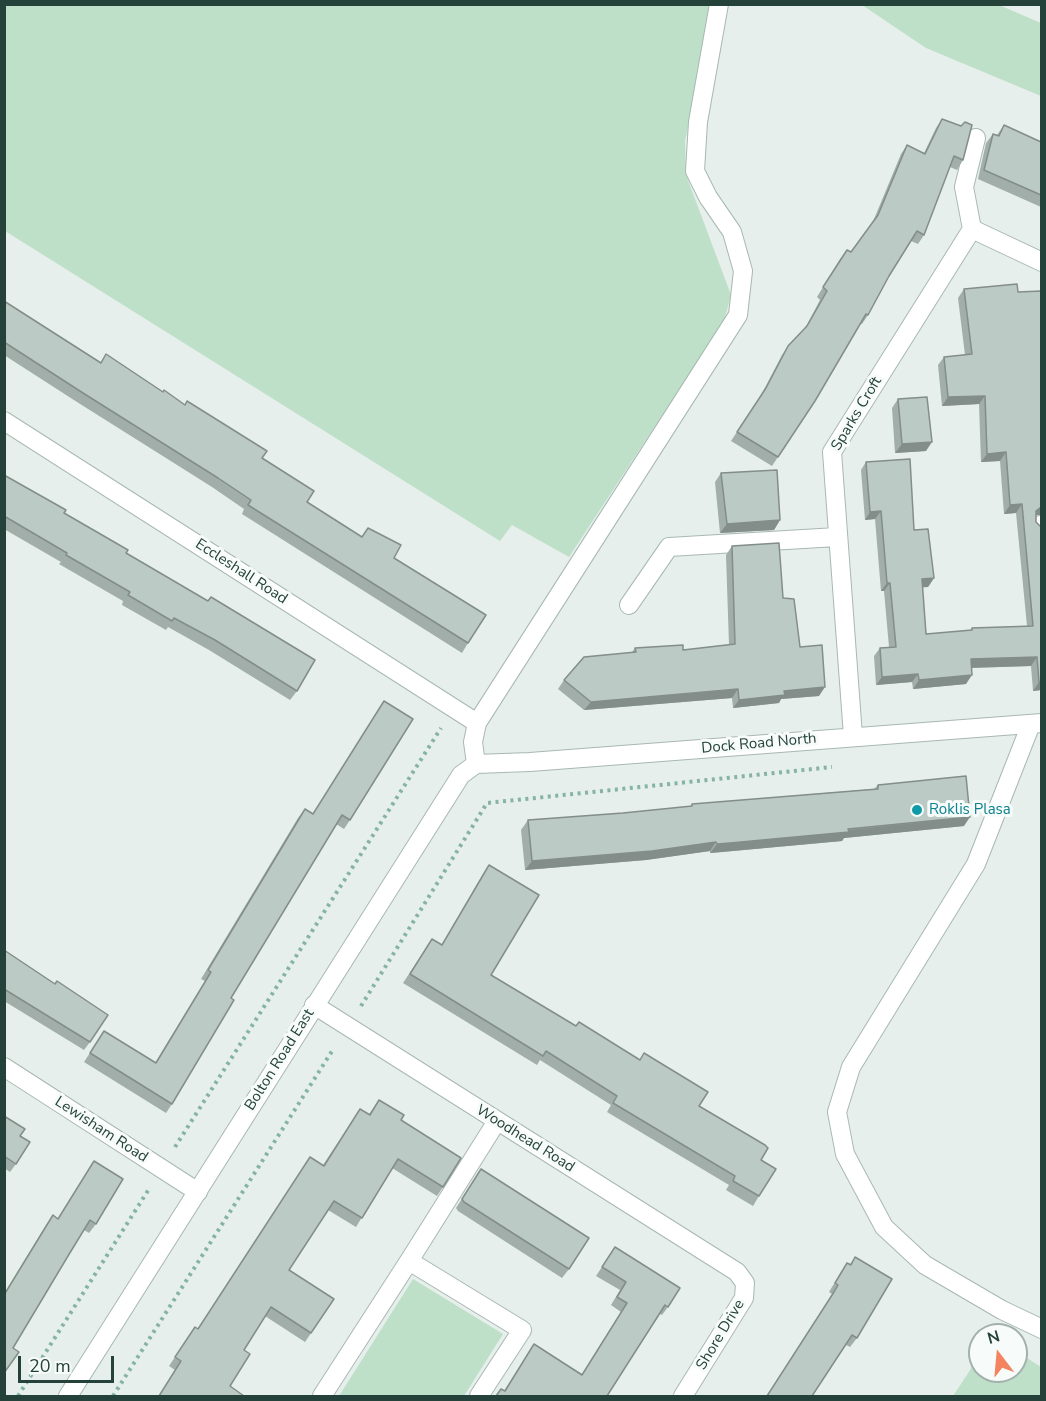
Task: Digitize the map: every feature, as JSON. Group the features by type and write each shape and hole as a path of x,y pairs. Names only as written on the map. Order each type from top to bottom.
{"street":[{"path":"476,764 473,742 477,723 738,315 743,271 732,232 708,197 695,171 698,122 719,4"},
{"path":"976,138 964,186 972,229 1041,262"},
{"name":"Sparks Croft","path":"853,736 832,452 972,229"},
{"name":"Eccleshall Road","path":"4,421 477,723"},
{"path":"629,605 669,548 837,537"},
{"path":"1036,723 976,864 851,1067 837,1112 845,1154 884,1227 925,1265 1002,1310 1041,1329"},
{"name":"Dock Road North","path":"476,764 530,762 1036,723"},
{"name":"Bolton Road East","path":"68,1396 461,775 476,764"},
{"name":"Woodhead Road","path":"314,1005 737,1272"},
{"name":"Lewisham Road","path":"4,1067 198,1192"},
{"path":"322,1396 496,1121"},
{"path":"409,1261 522,1330 479,1396"},
{"name":"Shore Drive","path":"683,1396 744,1298 745,1283 737,1272"}],"path":[{"path":"18,1396 454,708"},
{"path":"113,1396 348,1027 487,802 838,766"}],"green space":[{"path":"4,5 714,5 685,141 686,175 731,295 724,321 569,557 512,525 500,541 5,231"},
{"path":"862,5 999,5 1041,23 1041,96 926,48"},
{"path":"413,1279 503,1334 464,1396 339,1396"},
{"path":"1028,1359 1041,1367 1041,1396 953,1396 968,1373 968,1383 1028,1383"}],"building":[{"path":"942,119 961,126 965,122 972,125 963,160 954,156 924,235 917,231 868,315 866,314 815,401 778,457 737,432 766,388 788,346 807,326 827,291 823,287 847,250 851,252 878,215 907,145 925,154"},
{"path":"1004,125 1041,142 1041,195 984,170 993,134 999,136"},
{"path":"1017,284 1018,292 1041,291 1041,507 1036,511 1036,522 1041,527 1041,682 1039,682 1037,657 971,659 972,675 919,680 918,674 882,677 880,648 896,647 890,583 887,583 881,511 870,512 866,462 910,459 914,530 928,529 934,578 922,579 926,634 972,630 972,628 1033,626 1022,504 1010,505 1006,452 987,454 985,396 948,397 944,357 972,354 964,289"},
{"path":"4,301 101,363 106,354 163,392 164,390 185,405 187,401 267,451 262,458 314,491 307,502 362,537 368,528 401,545 394,558 486,615 468,643 248,505 251,500 4,342"},
{"path":"927,397 932,442 902,444 898,399"},
{"path":"777,470 780,520 727,524 721,473"},
{"path":"4,475 66,510 64,513 128,550 126,553 208,601 211,597 315,660 297,691 215,640 174,618 172,621 128,595 130,592 4,516"},
{"path":"779,543 783,598 794,599 800,647 822,645 825,687 784,691 785,695 739,700 738,689 591,702 564,680 584,657 636,652 635,648 683,645 683,650 735,644 732,546"},
{"path":"384,701 413,719 350,820 342,815 231,998 234,1000 172,1104 90,1053 104,1031 156,1063 211,972 208,970 305,809 313,814"},
{"path":"966,776 970,817 848,829 849,832 717,844 716,842 652,851 532,861 528,820 878,789 878,785"},
{"path":"489,865 539,895 491,975 576,1026 579,1022 640,1060 644,1053 708,1092 699,1106 768,1148 761,1160 776,1169 759,1196 733,1181 735,1176 613,1103 617,1096 546,1051 543,1056 410,974 432,939 442,945"},
{"path":"4,950 55,984 57,981 108,1015 90,1042 4,989"},
{"path":"379,1100 404,1115 401,1120 461,1158 443,1187 398,1159 362,1218 334,1201 289,1270 334,1299 311,1333 271,1307 244,1350 250,1354 230,1386 244,1396 159,1396 181,1361 175,1357 195,1327 198,1329 310,1157 324,1166 360,1109 370,1115"},
{"path":"4,1116 25,1129 20,1136 30,1142 16,1164 4,1156"},
{"path":"94,1161 123,1179 96,1224 90,1220 13,1348 19,1352 4,1373 4,1295 53,1215 58,1219"},
{"path":"481,1169 589,1238 569,1269 464,1202 462,1199"},
{"path":"615,1247 680,1288 668,1307 665,1305 607,1396 496,1396 501,1389 505,1391 534,1344 582,1375 627,1303 617,1297 626,1282 602,1267"},
{"path":"855,1257 892,1279 857,1338 852,1335 812,1396 767,1396 834,1292 838,1285 835,1283 847,1263 851,1265"}],"place":[{"name":"Roklis Plasa","path":"917,810"}]}
